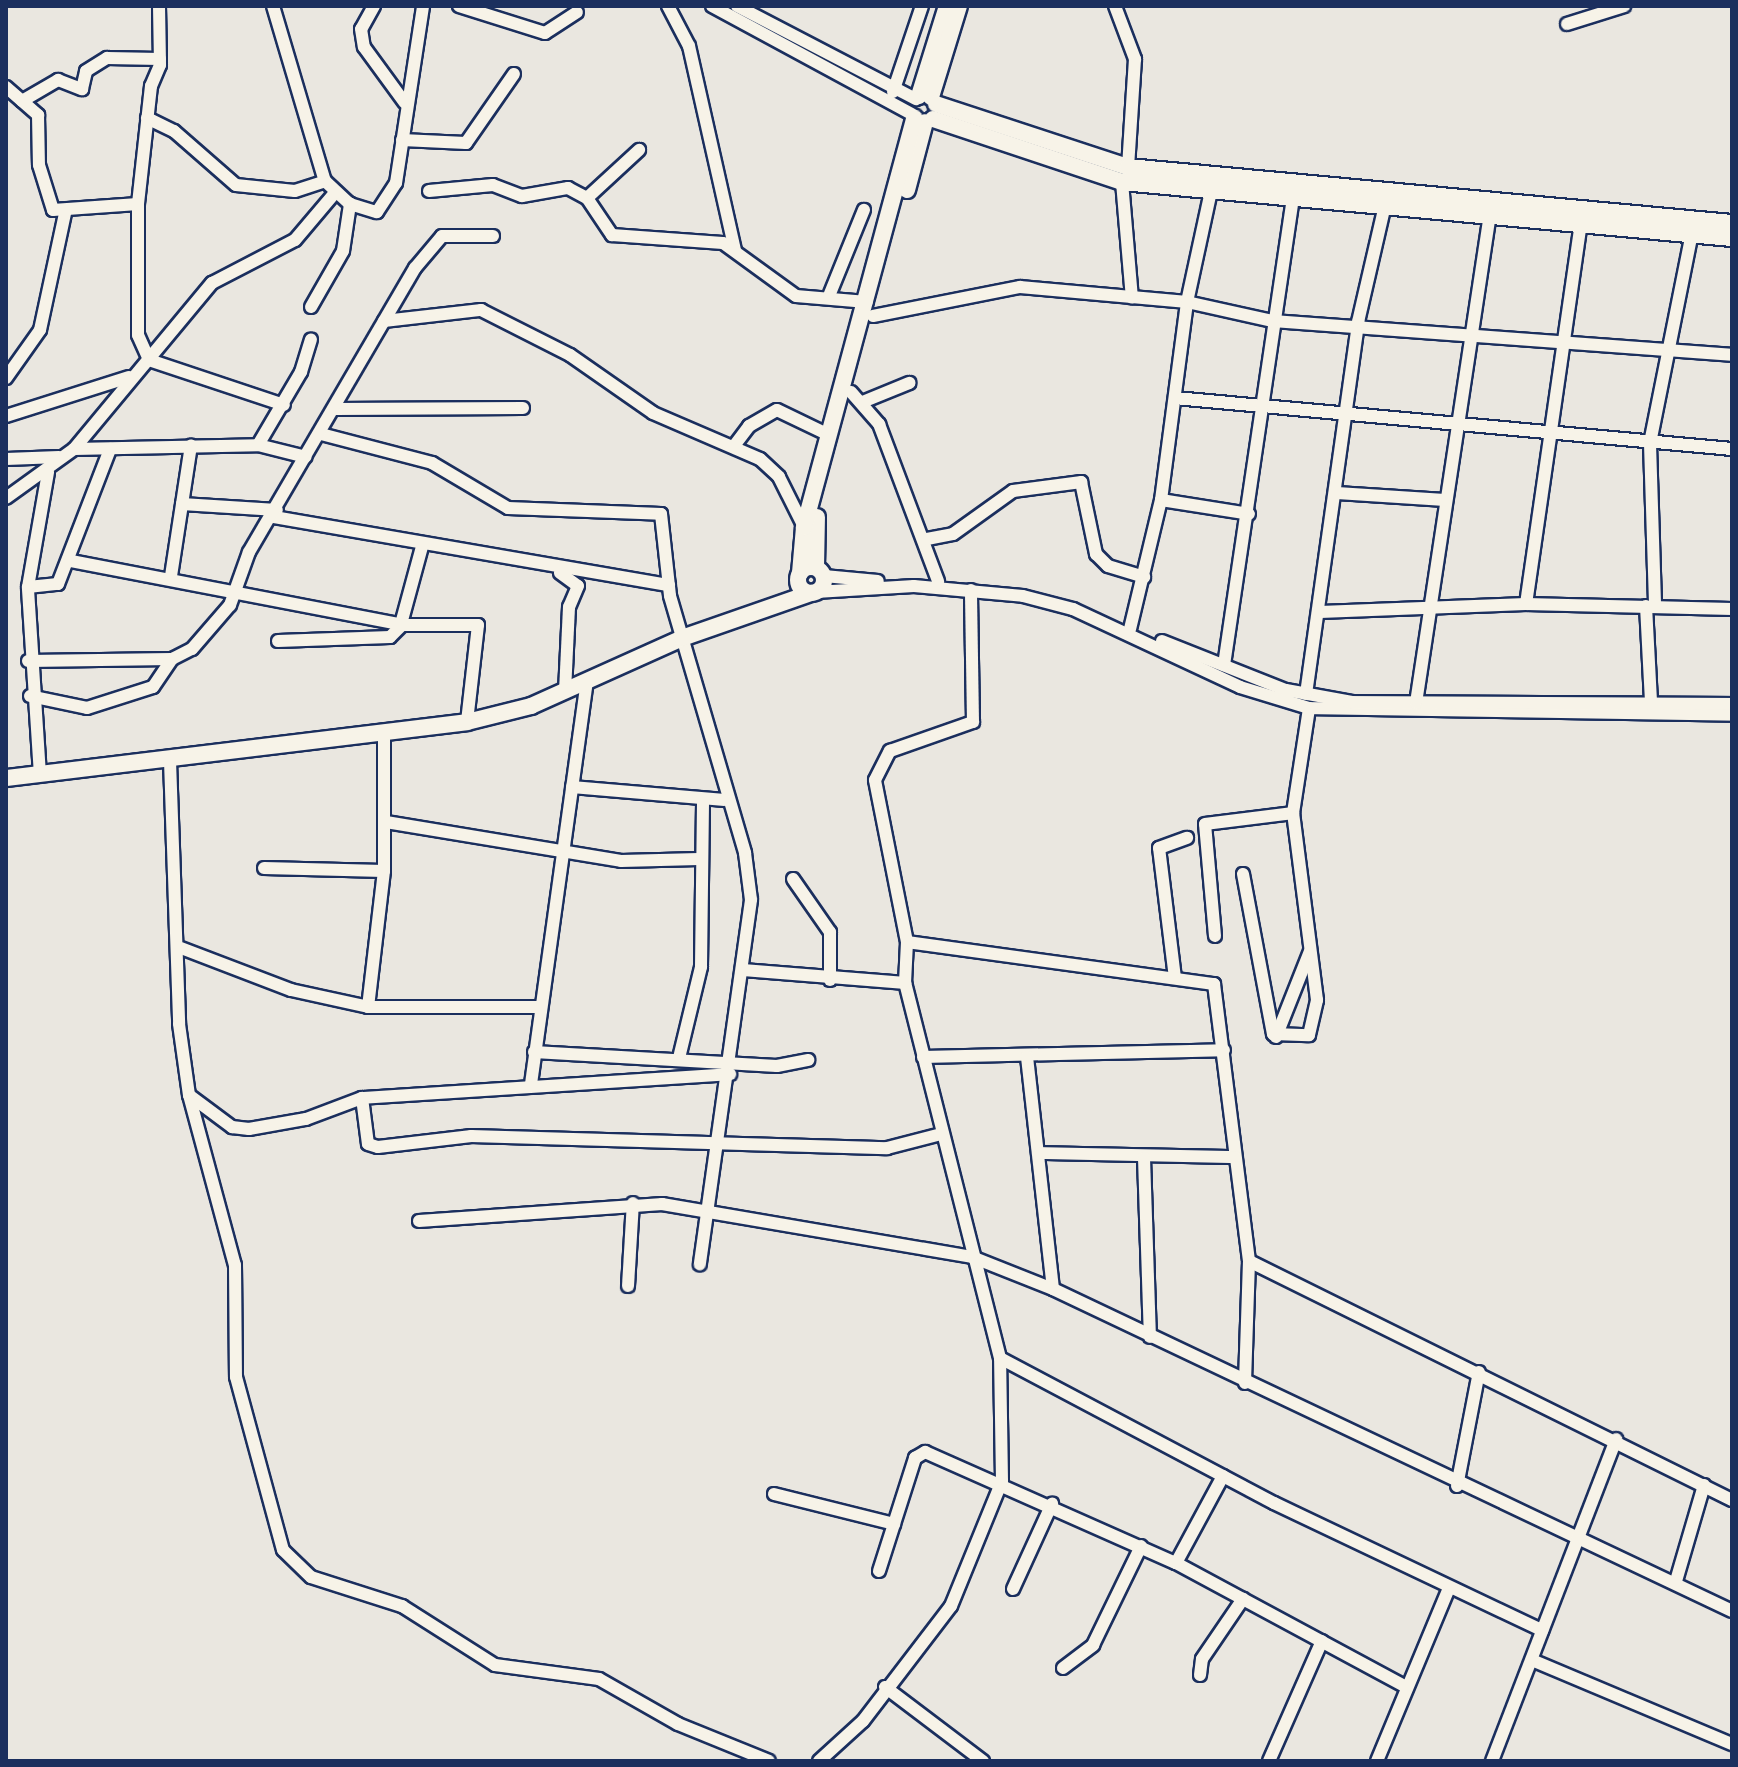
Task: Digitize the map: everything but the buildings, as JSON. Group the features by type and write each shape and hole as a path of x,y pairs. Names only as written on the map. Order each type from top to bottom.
{"main road":[{"path":"806,586 804,527 829,435 870,309 947,6"},
{"path":"923,109 959,6"},
{"path":"923,109 1125,175 1211,191 1732,238"},
{"path":"1125,175 1732,223"},
{"path":"820,572 815,524 858,396 870,309"},
{"path":"6,778 384,737 467,722 565,692 682,638 780,605 820,572"},
{"path":"806,586 820,572"}],"street":[{"path":"159,6 160,59 147,118 138,204 138,335 149,360 284,405"},
{"path":"273,6 325,181 334,194 350,204 383,210 402,140 405,103 423,6"},
{"path":"374,6 361,29 364,47 405,103"},
{"path":"459,6 545,33 577,12"},
{"path":"668,6 689,46 701,119 735,250"},
{"path":"712,6 923,109"},
{"path":"737,6 923,109"},
{"path":"893,92 922,6"},
{"path":"1115,6 1135,59 1125,175 1132,298"},
{"path":"1567,24 1624,6"},
{"path":"22,101 58,80 82,89 86,71 107,58 160,59"},
{"path":"402,140 466,143 514,74"},
{"path":"6,87 38,115 39,165 53,210 65,213 138,204"},
{"path":"147,118 174,131 236,185 295,191 325,181"},
{"path":"685,119 701,119"},
{"path":"587,198 639,150"},
{"path":"429,191 493,185 522,196 557,187 587,198 612,235 723,243 796,296 829,296 870,309 1020,287 1187,302 1272,321 1358,322 1664,355 1732,355"},
{"path":"1130,629 1161,500 1187,302 1211,191"},
{"path":"6,498 48,472 59,457 74,449 212,283 295,240 334,194"},
{"path":"1224,665 1265,404 1272,321 1293,198"},
{"path":"311,307 343,251 350,204"},
{"path":"1306,694 1350,412 1358,322 1385,205"},
{"path":"829,296 864,210"},
{"path":"6,378 40,330 65,213"},
{"path":"1416,703 1427,607 1459,424 1469,334 1490,214"},
{"path":"1526,604 1581,222"},
{"path":"1651,703 1650,443 1664,355 1692,233"},
{"path":"30,696 87,708 153,687 172,659 216,623 384,321 442,236 493,236"},
{"path":"384,321 474,307 570,355 653,413 734,446 779,477 804,527"},
{"path":"258,445 284,405 311,339"},
{"path":"6,416 133,376"},
{"path":"909,383 858,396 927,539 938,581"},
{"path":"1175,398 1350,412 1548,436 1732,449"},
{"path":"335,409 523,408"},
{"path":"734,446 749,426 777,410 829,435"},
{"path":"321,434 432,463 508,508 661,514 669,585 724,800 745,853 751,900 721,1142 700,1264"},
{"path":"74,449 258,445 306,457"},
{"path":"171,576 191,446"},
{"path":"28,587 55,587 71,561 110,449"},
{"path":"6,459 59,457"},
{"path":"40,775 30,696 28,587 48,472"},
{"path":"927,539 953,534 1013,491 1081,482 1096,554 1108,566 1144,577"},
{"path":"1337,493 1445,500"},
{"path":"1161,500 1249,514"},
{"path":"182,504 275,513 423,543 669,585"},
{"path":"278,641 390,637 401,625 423,543"},
{"path":"71,561 171,576 401,625 478,625 467,722"},
{"path":"535,563 578,586 569,607 565,692"},
{"path":"820,572 1026,591 1077,603 1130,629 1306,694 1416,703 1732,704"},
{"path":"806,586 971,590 1073,609 1240,687 1309,708 1732,715"},
{"path":"819,1761 863,1721 885,1687 951,1606 1002,1481 1000,1358 905,983 907,942 875,775 890,751 973,722 971,590"},
{"path":"1320,612 1526,604 1651,604 1732,609"},
{"path":"28,661 172,659"},
{"path":"531,1084 559,850 572,787 587,683"},
{"path":"1276,1037 1314,1030 1312,945 1293,813 1309,708"},
{"path":"368,1007 384,871 384,737"},
{"path":"170,761 181,948 179,1024 189,1095 235,1265 236,1377 283,1550 311,1577 402,1606 495,1665 599,1679 678,1724 769,1761"},
{"path":"572,787 703,803 724,800"},
{"path":"679,1058 701,967 699,859 703,803"},
{"path":"1215,936 1206,822 1293,813"},
{"path":"386,822 621,861 699,859"},
{"path":"1175,978 1159,848 1187,838"},
{"path":"264,868 384,871"},
{"path":"1243,874 1264,1007 1276,1037"},
{"path":"793,879 830,932 830,980"},
{"path":"907,942 1175,978 1218,989 1249,1261 1245,1383"},
{"path":"1276,1037 1312,945"},
{"path":"181,948 291,990 368,1007 541,1007"},
{"path":"743,970 830,980 905,983"},
{"path":"923,1057 1027,1057 1224,1050"},
{"path":"534,1052 679,1058 731,1068"},
{"path":"1027,1057 1053,1289"},
{"path":"189,1095 232,1127 249,1129 306,1119 362,1098 808,1060"},
{"path":"362,1098 368,1144 378,1147 471,1136 887,1148 941,1134"},
{"path":"1040,1153 1144,1158 1235,1157"},
{"path":"1144,1158 1150,1337"},
{"path":"628,1286 633,1203"},
{"path":"419,1221 562,1216 633,1203 972,1257 1053,1289 1457,1486 1581,1535 1732,1611"},
{"path":"1249,1261 1616,1439 1732,1500"},
{"path":"1000,1358 1223,1476 1449,1588 1542,1630"},
{"path":"1457,1486 1479,1372"},
{"path":"1510,1761 1493,1758 1616,1439"},
{"path":"879,1571 919,1454 1002,1481 1141,1546 1406,1687"},
{"path":"1176,1563 1223,1476"},
{"path":"1676,1581 1704,1485"},
{"path":"774,1494 894,1524"},
{"path":"1013,1589 1052,1504"},
{"path":"1063,1668 1093,1645 1141,1546"},
{"path":"1377,1761 1449,1588"},
{"path":"1200,1675 1202,1659 1243,1599"},
{"path":"1269,1761 1322,1641"},
{"path":"1532,1660 1732,1744"},
{"path":"885,1687 983,1761"}]}
